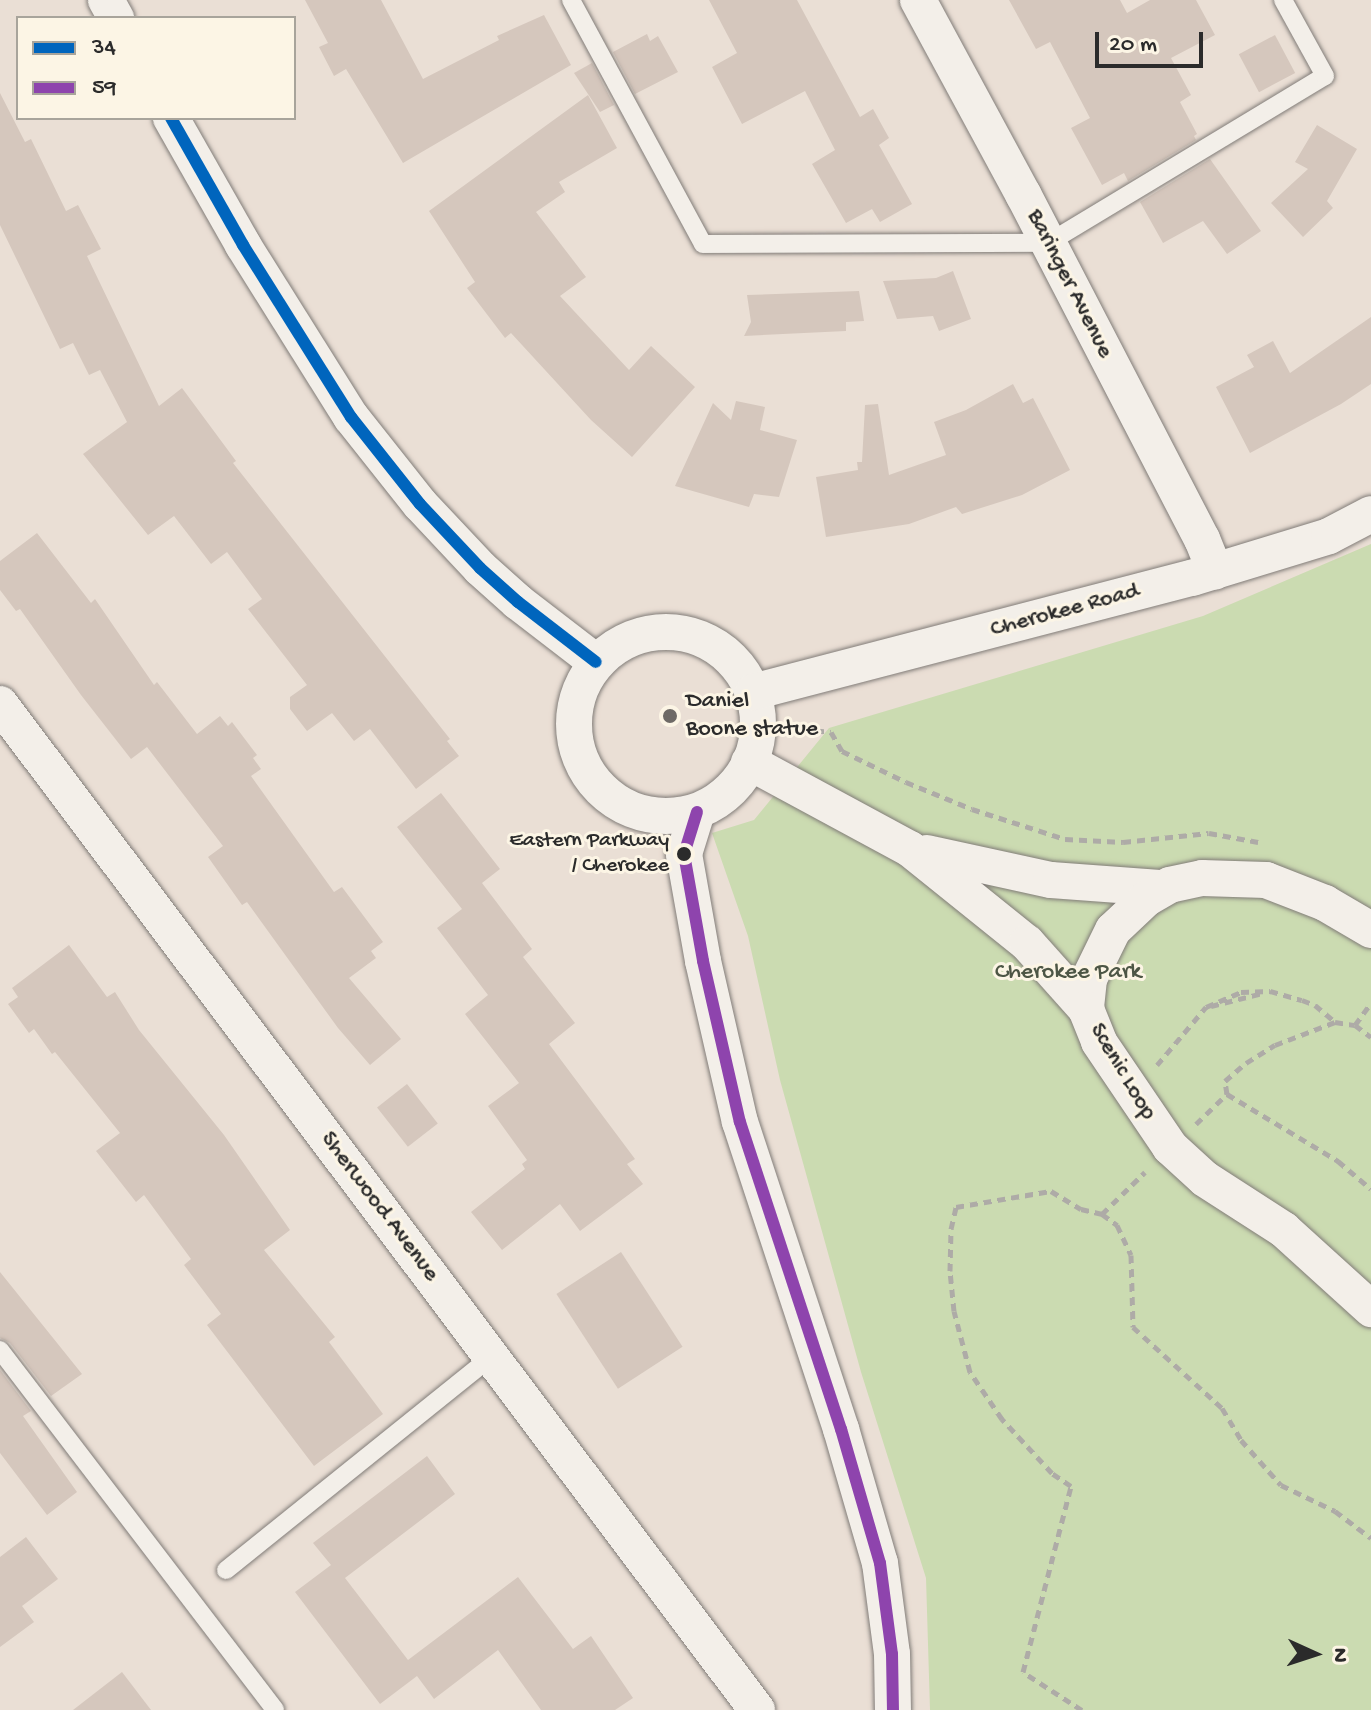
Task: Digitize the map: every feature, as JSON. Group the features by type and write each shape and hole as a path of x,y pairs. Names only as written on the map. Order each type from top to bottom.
{"street":[{"name":"Baringer Avenue","path":"918,0 1202,539 1215,571"},
{"path":"172,120 243,245 351,417 420,504 480,568 518,602 596,662"},
{"name":"Cherokee Road","path":"755,708 1329,536 1371,514"},
{"path":"655,631 701,638 732,658 755,708 749,762 733,788 697,812 659,817 615,802 585,771 573,735 579,691 596,662 626,640 655,631"},
{"name":"Sherwood Avenue","path":"0,704 757,1710"},
{"path":"749,762 910,849 1010,927 1086,1009"},
{"path":"697,812 684,854 703,961 740,1122 841,1429 880,1563 892,1654 893,1710"},
{"path":"910,849 1014,875 1160,888"},
{"name":"Scenic Loop","path":"1371,930 1325,903 1266,880 1202,878 1160,888 1113,930 1089,979 1086,1009 1099,1042 1170,1147 1205,1179 1284,1230 1371,1309"}],"lane":[{"path":"571,0 703,244 1048,243 1325,76 1283,0"},
{"path":"0,1350 275,1710"},
{"path":"226,1570 492,1356"}],"path":[{"path":"755,708 831,732 842,751 906,782 972,809 1065,839 1123,842 1209,833 1244,837 1272,847"},
{"path":"1152,1070 1206,1007 1241,992 1270,991 1315,1005 1371,1038"},
{"path":"1355,1025 1371,1003"},
{"path":"1315,1005 1335,1022"},
{"path":"1227,1094 1225,1081 1275,1045 1335,1022 1355,1025 1371,1038"},
{"path":"1212,1108 1227,1094"},
{"path":"1227,1094 1338,1161 1371,1189"},
{"path":"1102,1214 1170,1147"},
{"path":"1082,1710 1023,1672 1071,1486 1052,1473 1002,1419 970,1372 954,1311 951,1229 956,1207 996,1203 1051,1191 1081,1209 1102,1214 1117,1225 1131,1255 1133,1327 1158,1354 1222,1408 1241,1440 1281,1485 1335,1511 1371,1538"}],"green space":[{"name":"Cherokee Park","path":"1371,544 1371,1710 930,1710 926,1578 861,1372 780,1080 748,936 712,833 754,820 829,728 1203,616"}],"building":[{"path":"305,0 381,0 423,79 499,40 497,36 544,15 571,65 403,163 346,69 334,76 319,47 328,43"},
{"path":"709,0 797,0 860,117 873,109 889,138 879,145 912,204 880,222 872,209 846,223 812,164 835,150 805,91 742,124 712,67 737,53"},
{"path":"1009,0 1120,0 1127,13 1150,0 1196,0 1215,35 1171,58 1191,95 1180,102 1197,134 1194,136 1196,140 1128,181 1124,173 1102,185 1071,128 1090,118 1050,42 1036,49"},
{"path":"647,34 650,41 658,36 678,72 635,94 613,52"},
{"path":"1275,35 1295,73 1259,92 1239,54"},
{"path":"592,63 614,105 600,112 574,73"},
{"path":"0,93 25,142 31,139 66,211 78,205 101,249 87,256 159,406 182,388 236,461 233,463 450,739 447,741 459,756 416,789 370,729 354,741 332,713 307,731 290,709 290,697 307,685 248,609 262,599 227,552 211,564 174,516 148,535 83,454 127,422 100,370 89,375 73,343 60,349 0,225"},
{"path":"588,95 617,148 559,182 565,192 536,212 586,277 560,296 629,370 651,346 695,387 632,457 591,420 511,333 505,338 467,288 475,282 429,211"},
{"path":"1317,125 1357,149 1327,201 1333,208 1303,237 1271,203 1308,169 1295,162"},
{"path":"1210,159 1261,231 1227,254 1203,221 1163,243 1140,202"},
{"path":"953,271 971,319 939,331 933,316 897,319 883,281 936,278"},
{"path":"859,291 864,321 846,322 846,331 744,336 751,322 747,295"},
{"path":"1371,317 1371,384 1341,404 1250,453 1216,387 1254,367 1247,355 1273,341 1290,373"},
{"path":"1013,384 1023,403 1033,398 1070,470 1022,495 962,514 956,507 909,524 826,537 816,477 858,470 857,462 862,462 865,405 878,404 889,475 946,455 934,422 966,410"},
{"path":"736,401 765,407 760,430 797,440 779,497 754,494 749,507 675,486 713,403 731,420"},
{"path":"37,533 91,603 95,599 154,685 157,682 197,734 220,716 228,726 232,722 257,755 253,758 261,769 251,776 334,892 342,887 383,942 371,951 376,958 349,978 401,1039 370,1065 338,1028 247,902 242,905 208,857 223,846 147,747 131,759 20,609 16,611 0,590 0,561"},
{"path":"441,793 500,869 482,883 532,949 523,957 575,1023 549,1044 635,1159 627,1164 643,1184 580,1231 560,1204 502,1250 471,1212 525,1169 522,1164 527,1160 488,1106 519,1083 465,1014 488,995 437,928 462,909 397,827"},
{"path":"69,945 107,997 115,992 139,1030 224,1135 290,1230 264,1250 335,1337 329,1342 383,1414 314,1466 207,1325 221,1314 184,1265 191,1259 144,1195 136,1202 96,1151 120,1133 55,1052 52,1054 34,1029 29,1033 8,1004 18,997 12,988"},
{"path":"407,1084 438,1123 408,1147 377,1107"},
{"path":"621,1252 683,1347 618,1389 556,1294"},
{"path":"0,1272 82,1374 51,1396 10,1343 0,1338"},
{"path":"0,1370 31,1411 23,1416 77,1492 47,1515 0,1453"},
{"path":"427,1456 455,1494 345,1578 408,1660 518,1577 573,1649 591,1636 633,1698 615,1710 541,1710 498,1650 434,1699 417,1676 380,1704 295,1592 331,1565 313,1543"},
{"path":"26,1537 58,1579 22,1606 34,1622 0,1647 0,1557"},
{"path":"122,1672 151,1710 73,1710"}],"transit line":[{"name":"34","path":"172,120 243,245 351,417 420,504 480,568 518,602 596,662"},
{"name":"59","path":"697,812 684,854 703,961 740,1122 841,1429 880,1563 892,1654 893,1710"}],"place":[{"name":"Daniel Boone statue","path":"670,716"},
{"name":"Eastern Parkway / Cherokee","path":"684,854"}]}
